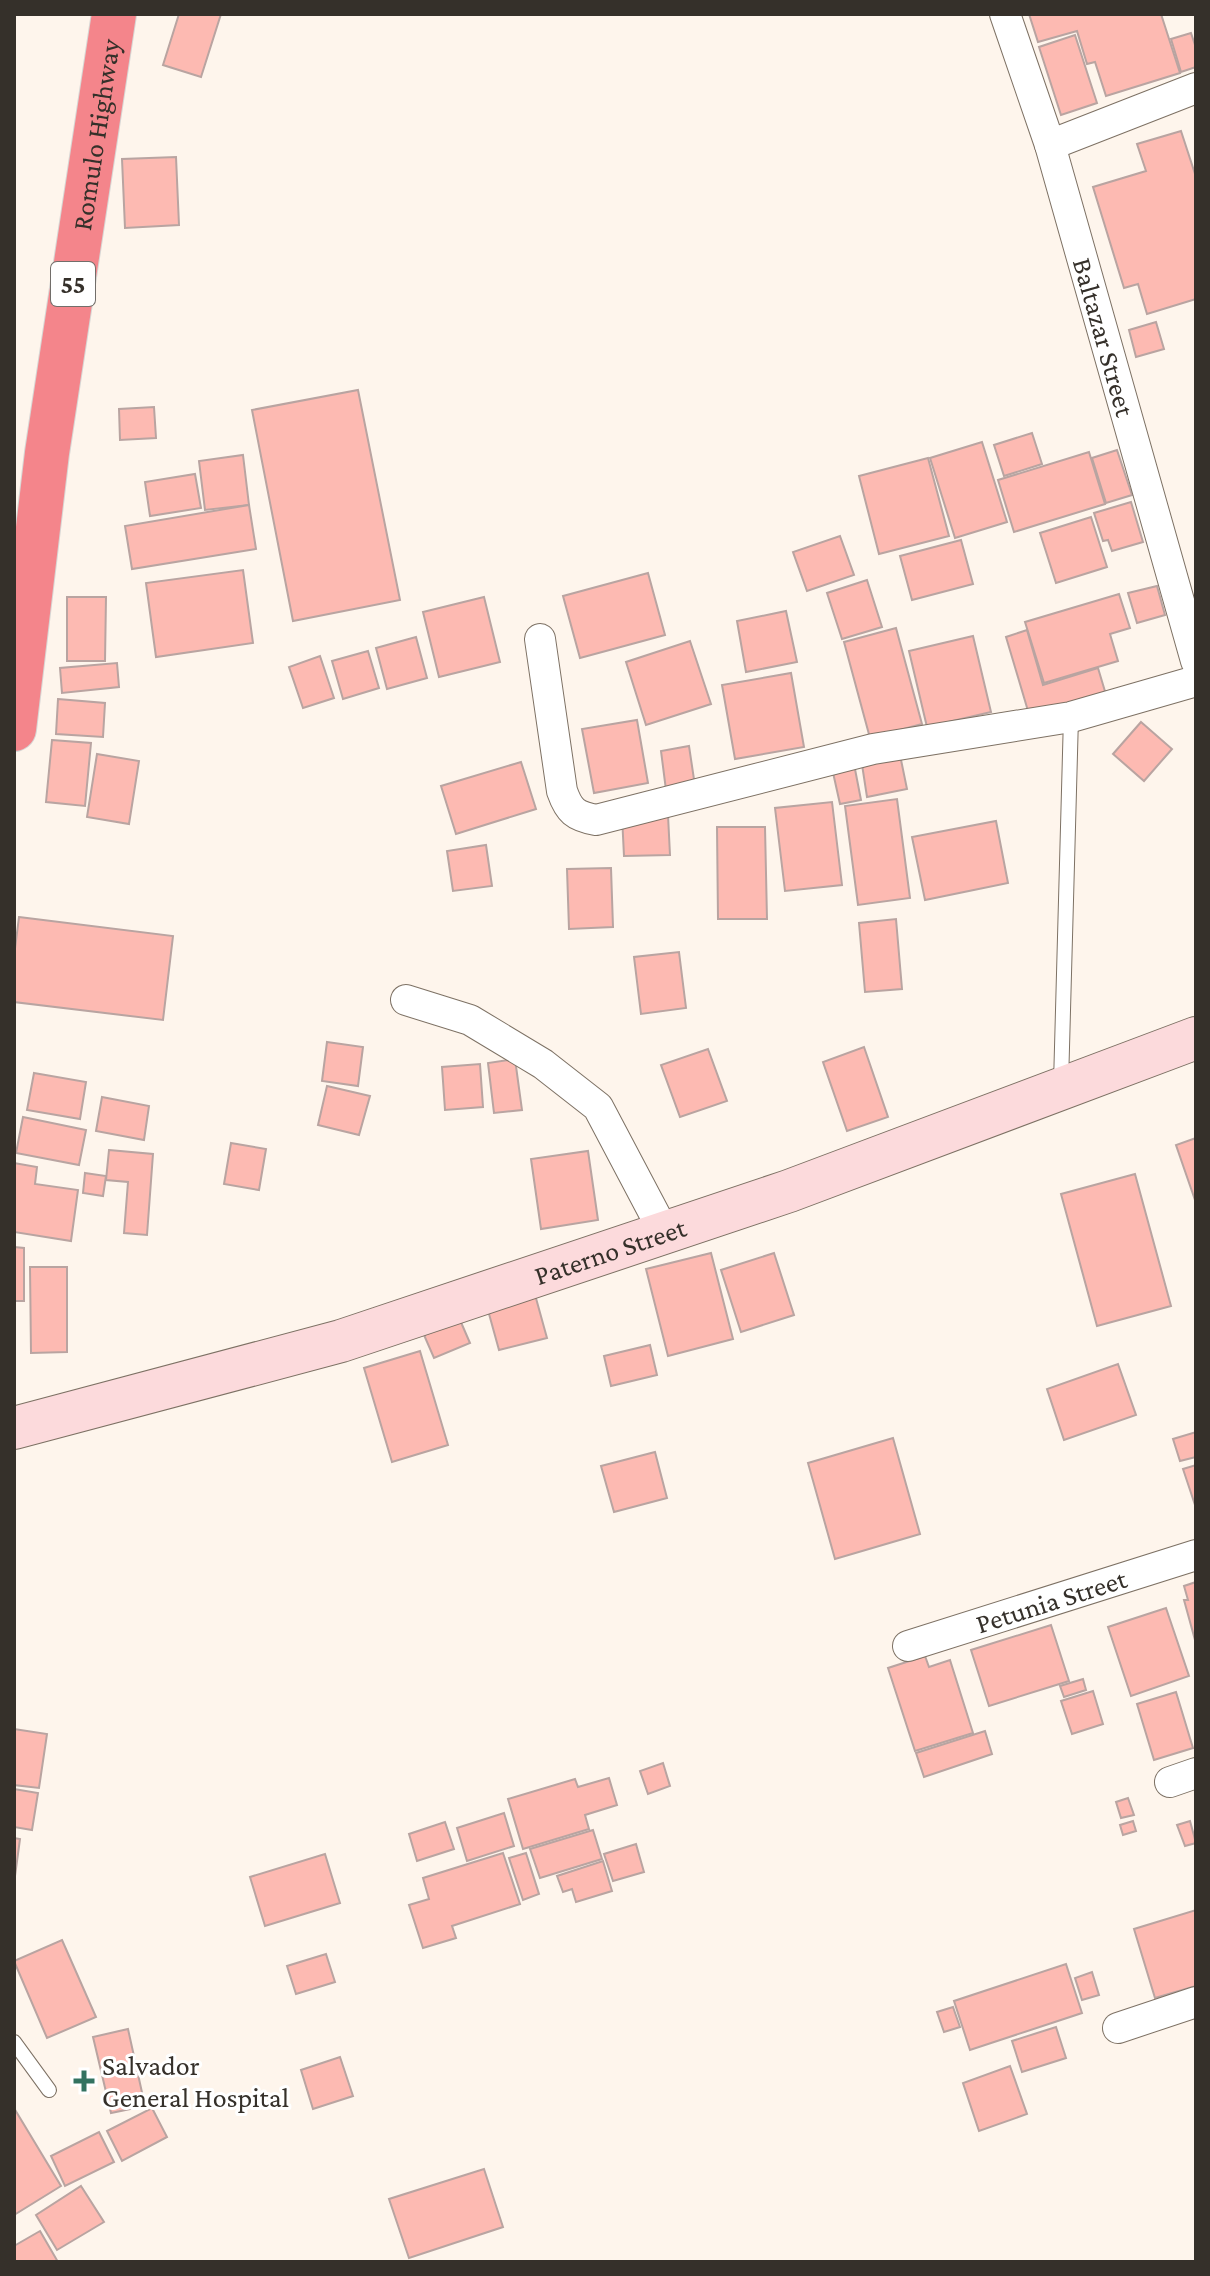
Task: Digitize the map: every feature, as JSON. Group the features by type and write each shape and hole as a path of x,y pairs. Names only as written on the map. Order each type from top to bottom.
{"highway":[{"name":"Romulo Highway","path":"14,729 47,453 114,14"}],"street":[{"name":"Baltazar Street","path":"1005,14 1050,145 1196,661"},
{"path":"1050,145 1196,88"},
{"path":"540,639 562,791 568,809 581,817 596,820 873,749 1071,717 1196,681"},
{"path":"406,1000 470,1020 543,1064 598,1107 664,1232"},
{"name":"Paterno Street","path":"14,1428 341,1341 789,1191 1196,1038"},
{"name":"Petunia Street","path":"908,1646 1196,1555"},
{"path":"1118,2028 1196,2002"}],"lane":[{"path":"1061,1089 1071,717"},
{"path":"14,2042 49,2090"}],"building":[{"path":"179,14 221,14 201,77 163,65"},
{"path":"1029,14 1161,14 1180,73 1106,96 1095,62 1087,64 1077,31 1038,42"},
{"path":"1191,33 1196,48 1196,67 1181,72 1171,39"},
{"path":"1075,35 1097,103 1061,115 1039,47"},
{"path":"1181,131 1196,177 1196,299 1147,314 1138,284 1124,288 1093,187 1146,171 1137,144"},
{"path":"176,157 179,225 125,228 122,159"},
{"path":"1156,322 1164,349 1136,357 1129,330"},
{"path":"358,390 400,600 293,621 252,410"},
{"path":"154,407 156,438 120,440 119,409"},
{"path":"1032,433 1042,464 1004,476 994,445"},
{"path":"982,442 1007,522 955,538 930,458"},
{"path":"1117,450 1132,495 1106,503 1092,458"},
{"path":"1089,452 1105,504 1014,532 998,480"},
{"path":"243,455 249,505 205,510 199,461"},
{"path":"928,458 949,536 879,554 859,476"},
{"path":"195,474 201,508 150,516 145,482"},
{"path":"1131,502 1143,542 1112,551 1108,540 1103,541 1094,513"},
{"path":"249,505 256,549 132,569 125,526"},
{"path":"1091,517 1107,567 1056,583 1040,533"},
{"path":"840,536 854,575 807,591 793,552"},
{"path":"961,540 973,584 912,600 900,556"},
{"path":"243,570 253,643 156,657 146,583"},
{"path":"648,573 665,635 580,658 563,596"},
{"path":"867,580 882,627 842,639 827,593"},
{"path":"1157,586 1165,615 1137,623 1128,593"},
{"path":"1119,594 1130,628 1110,634 1118,661 1044,683 1025,622"},
{"path":"67,597 106,597 105,661 67,661"},
{"path":"484,597 500,662 439,677 423,612"},
{"path":"786,611 797,662 746,672 737,621"},
{"path":"896,628 922,724 870,738 844,642"},
{"path":"1027,630 1043,685 1098,668 1107,698 1031,721 1006,637"},
{"path":"973,636 991,712 927,727 909,651"},
{"path":"416,637 427,678 387,689 376,648"},
{"path":"690,641 711,704 646,725 626,662"},
{"path":"368,651 379,688 343,699 332,661"},
{"path":"320,656 334,698 303,708 289,667"},
{"path":"117,663 119,687 62,693 60,668"},
{"path":"791,673 804,747 735,759 722,685"},
{"path":"58,699 105,703 103,737 56,734"},
{"path":"637,720 648,783 594,793 582,729"},
{"path":"1141,722 1172,749 1144,781 1113,754"},
{"path":"52,740 91,743 85,806 46,802"},
{"path":"689,746 695,786 666,790 661,751"},
{"path":"899,750 907,789 867,797 861,758"},
{"path":"97,754 139,761 129,824 87,817"},
{"path":"521,762 536,809 456,834 441,786"},
{"path":"854,764 861,800 840,804 832,768"},
{"path":"897,799 910,898 858,905 845,806"},
{"path":"832,802 842,885 785,891 775,808"},
{"path":"668,815 670,855 624,856 622,816"},
{"path":"996,821 1008,883 925,900 912,837"},
{"path":"717,827 765,827 767,919 718,919"},
{"path":"486,845 492,886 453,891 447,851"},
{"path":"611,868 613,927 569,929 567,869"},
{"path":"19,917 173,936 163,1020 14,1002 14,956"},
{"path":"896,919 902,989 865,992 859,923"},
{"path":"679,952 686,1008 641,1014 634,957"},
{"path":"327,1042 363,1047 358,1086 322,1081"},
{"path":"864,1047 888,1117 847,1131 823,1062"},
{"path":"708,1049 727,1101 680,1117 661,1065"},
{"path":"515,1059 522,1110 494,1113 488,1063"},
{"path":"480,1064 483,1107 445,1110 442,1067"},
{"path":"34,1073 86,1082 80,1119 27,1110"},
{"path":"327,1086 370,1096 359,1135 318,1125"},
{"path":"102,1097 149,1106 144,1140 96,1131"},
{"path":"23,1117 86,1130 79,1165 16,1153"},
{"path":"1196,1138 1196,1203 1176,1145"},
{"path":"231,1143 266,1149 259,1190 224,1184"},
{"path":"109,1150 153,1154 147,1235 124,1233 128,1182 106,1180"},
{"path":"588,1151 598,1220 541,1229 531,1159"},
{"path":"14,1163 37,1167 35,1184 78,1190 71,1241 14,1232"},
{"path":"85,1173 106,1176 103,1196 83,1193"},
{"path":"1135,1174 1171,1306 1097,1326 1061,1194"},
{"path":"14,1247 24,1248 24,1301 14,1301"},
{"path":"711,1253 733,1339 668,1356 646,1269"},
{"path":"774,1253 794,1315 741,1332 721,1270"},
{"path":"30,1267 67,1267 67,1352 31,1353"},
{"path":"534,1291 547,1338 499,1350 486,1303"},
{"path":"460,1320 470,1343 434,1358 424,1335"},
{"path":"650,1345 657,1375 611,1386 604,1356"},
{"path":"420,1351 448,1445 392,1462 364,1368"},
{"path":"1118,1364 1136,1415 1064,1440 1047,1389"},
{"path":"1196,1432 1196,1457 1180,1461 1173,1439"},
{"path":"893,1438 920,1534 835,1559 808,1463"},
{"path":"655,1452 667,1498 614,1512 601,1466"},
{"path":"1196,1465 1196,1508 1183,1469"},
{"path":"1196,1582 1195,1640 1184,1600 1188,1600 1184,1586"},
{"path":"1166,1608 1189,1676 1131,1696 1108,1627"},
{"path":"1051,1625 1069,1681 989,1706 971,1650"},
{"path":"925,1656 929,1667 950,1660 973,1733 915,1751 888,1668"},
{"path":"1083,1679 1086,1690 1064,1697 1060,1686"},
{"path":"1093,1691 1103,1724 1072,1734 1061,1701"},
{"path":"1176,1692 1193,1748 1154,1760 1137,1704"},
{"path":"14,1729 47,1734 39,1788 14,1785"},
{"path":"985,1731 992,1754 924,1777 916,1753"},
{"path":"663,1763 670,1786 648,1794 640,1771"},
{"path":"609,1778 617,1805 585,1815 589,1829 523,1849 508,1799 575,1779 578,1787"},
{"path":"14,1789 38,1793 32,1830 14,1827"},
{"path":"1128,1798 1134,1815 1121,1818 1116,1802"},
{"path":"504,1813 514,1846 467,1861 457,1828"},
{"path":"1133,1821 1136,1831 1123,1835 1120,1825"},
{"path":"1190,1821 1196,1843 1185,1846 1177,1825"},
{"path":"445,1822 454,1849 417,1861 409,1834"},
{"path":"593,1830 602,1859 540,1878 530,1849"},
{"path":"14,1838 20,1839 15,1876 14,1876"},
{"path":"636,1844 644,1872 613,1881 604,1854"},
{"path":"503,1853 520,1904 452,1926 456,1938 423,1948 409,1905 429,1899 423,1878"},
{"path":"526,1853 539,1894 523,1900 509,1858"},
{"path":"325,1854 340,1903 265,1926 250,1877"},
{"path":"603,1861 612,1891 576,1902 572,1889 563,1892 557,1876"},
{"path":"1196,1910 1196,1986 1155,1998 1134,1929"},
{"path":"62,1940 96,2017 47,2038 14,1961"},
{"path":"326,1954 335,1982 296,1994 287,1966"},
{"path":"1066,1964 1082,2013 970,2050 954,2001"},
{"path":"1092,1972 1099,1995 1082,2000 1075,1978"},
{"path":"953,2007 960,2027 944,2032 937,2012"},
{"path":"1056,2027 1066,2058 1022,2072 1012,2041"},
{"path":"128,2029 145,2106 111,2113 93,2037"},
{"path":"340,2057 353,2096 313,2109 301,2070"},
{"path":"1010,2066 1027,2114 979,2131 963,2083"},
{"path":"14,2108 61,2186 14,2215"},
{"path":"152,2108 167,2137 122,2161 107,2131"},
{"path":"99,2132 114,2162 65,2186 51,2156"},
{"path":"484,2169 503,2227 409,2258 389,2199"},
{"path":"81,2186 104,2222 57,2250 36,2215"},
{"path":"40,2231 58,2262 14,2262 14,2246"}],"place":[{"name":"Salvador General Hospital","path":"84,2081"}]}
